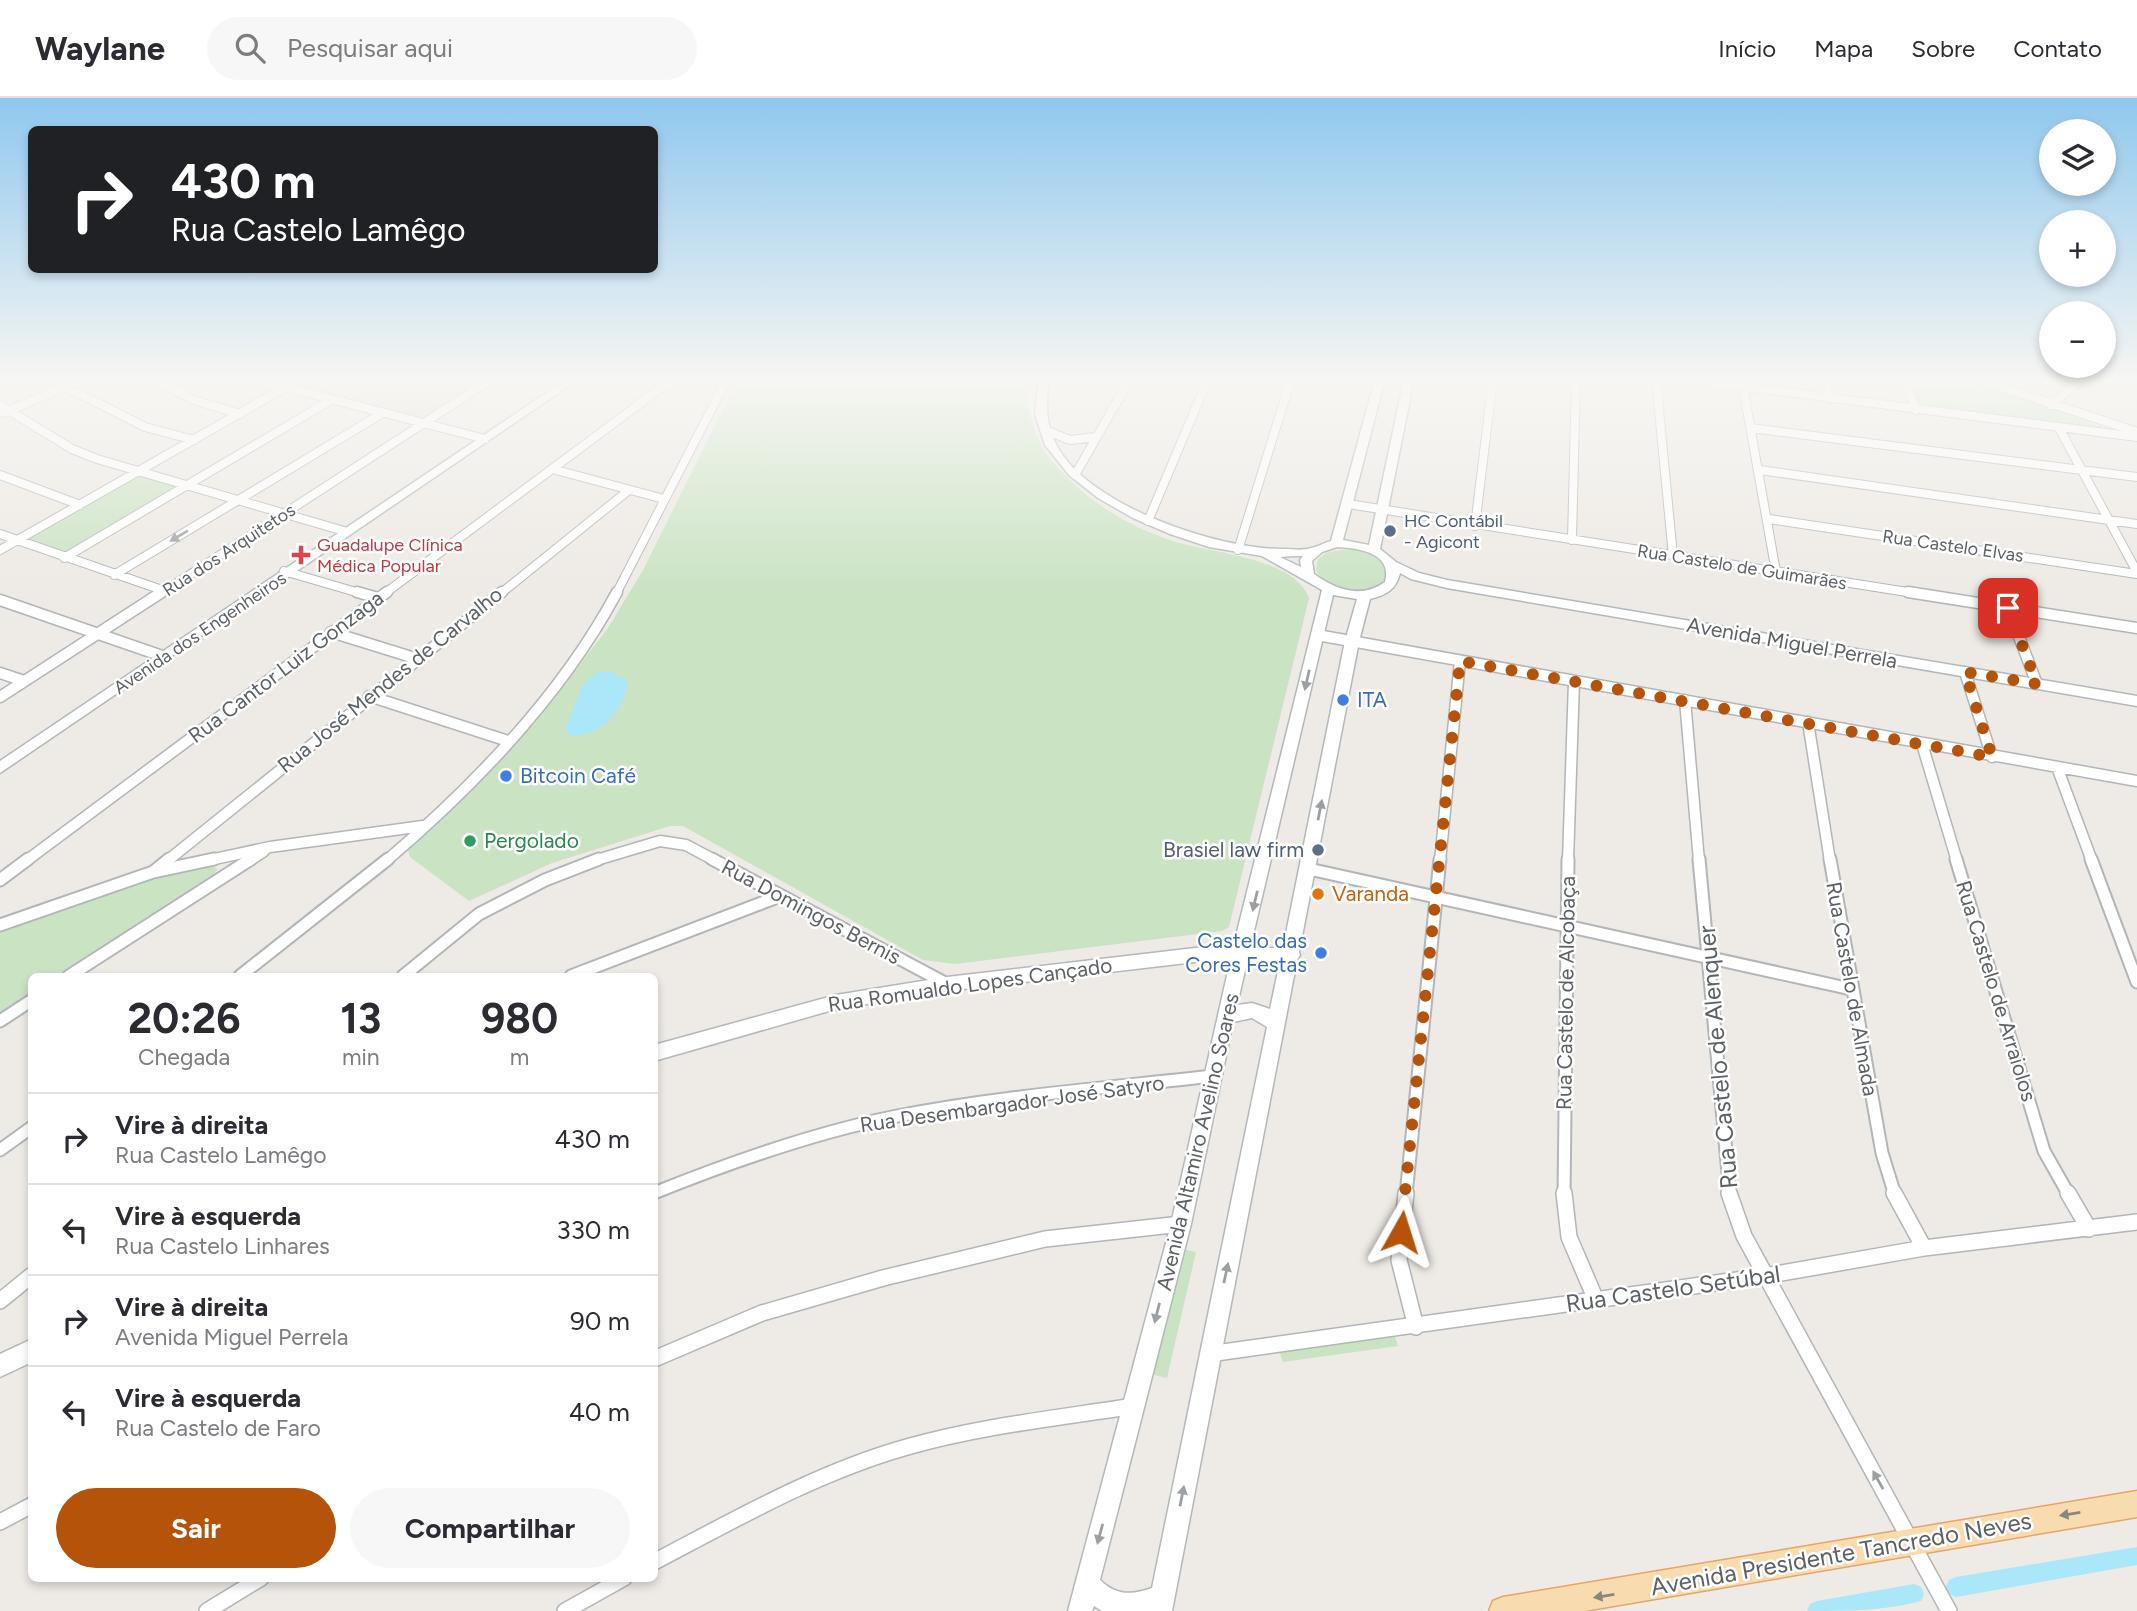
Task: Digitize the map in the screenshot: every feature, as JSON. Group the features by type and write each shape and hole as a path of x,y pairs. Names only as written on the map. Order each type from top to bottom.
{"main road":[{"name":"Avenida Presidente Tancredo Neves","path":"1503,1611 1617,1594 1911,1540 2137,1504"}],"street":[{"path":"74,450 182,486 344,531"},
{"path":"0,550 177,450"},
{"path":"64,558 245,450"},
{"path":"114,575 322,450"},
{"name":"Rua dos Arquitetos","path":"0,696 386,450"},
{"name":"Avenida dos Engenheiros","path":"287,572 466,450"},
{"name":"Avenida dos Engenheiros","path":"0,768 466,450"},
{"name":"Rua Cantor Luiz Gonzaga","path":"0,880 331,632 582,450"},
{"path":"244,973 303,931 424,826 508,741 539,704 604,615 690,450"},
{"path":"1054,450 1075,475 1114,505 1148,521 1238,550 1265,554 1314,552 1336,543 1374,549 1395,450"},
{"path":"1075,475 1089,450"},
{"path":"1148,521 1178,450"},
{"path":"1238,550 1269,450"},
{"path":"1336,543 1362,450"},
{"path":"1475,526 1484,450"},
{"path":"1572,540 1574,450"},
{"path":"1664,450 1674,556"},
{"path":"1756,450 1776,572"},
{"path":"1921,450 2137,477"},
{"path":"2070,450 2137,573"},
{"path":"556,470 664,499"},
{"path":"1760,470 2137,524"},
{"path":"0,475 12,482 80,506"},
{"name":"Rua José Mendes de Carvalho","path":"153,872 629,490"},
{"name":"Rua Castelo de Guimarães","path":"1348,504 2137,628"},
{"name":"Rua Castelo Elvas","path":"1769,519 2137,573"},
{"path":"0,534 165,591"},
{"name":"Avenida Miguel Perrela","path":"1374,549 1391,564 1415,576 1447,584 2137,701"},
{"path":"1308,575 1306,560 1314,552"},
{"path":"1087,1584 1100,1599 1127,1611 1161,1603 1209,1354 1292,955 1352,640 1364,596 1328,590 1308,575 1265,554"},
{"path":"1386,589 1394,577 1391,564"},
{"path":"287,572 378,598"},
{"name":"Avenida Miguel Perrela","path":"1364,596 1386,589 1447,584"},
{"name":"Avenida Altamiro Avelino Soares","path":"1080,1611 1181,1224 1225,1017 1328,590"},
{"path":"0,600 162,656"},
{"path":"2008,608 2037,684"},
{"path":"331,632 418,659"},
{"path":"1317,635 2137,781"},
{"name":"Avenida dos Engenheiros","path":"0,760 162,656"},
{"path":"1416,1327 1399,1259 1460,661"},
{"path":"1965,672 1992,757"},
{"path":"0,673 24,681"},
{"name":"Rua Castelo de Alcobaça","path":"1574,681 1566,923 1564,1209 1569,1237 1595,1300"},
{"path":"369,696 508,741"},
{"name":"Rua Castelo de Alenquer","path":"1685,700 1730,1200 1744,1236 1765,1276 1947,1607"},
{"name":"Rua Castelo de Almada","path":"1808,722 1851,989 1882,1153 1896,1199 1924,1248"},
{"name":"Rua Castelo de Arraiolos","path":"1922,744 2044,1151 2090,1228"},
{"path":"2057,767 2137,982"},
{"path":"0,925 153,872 270,847 424,826"},
{"name":"Rua Domingos Bernis","path":"406,973 479,914 545,880 586,863 660,841 674,841 947,984"},
{"path":"74,973 270,847"},
{"path":"1309,869 1566,923 1851,989"},
{"path":"577,973 780,896"},
{"name":"Rua Romualdo Lopes Cançado","path":"658,1052 836,1002 947,984 1195,955 1292,955"},
{"path":"0,1021 28,1003"},
{"path":"1225,1017 1248,1008 1261,1011 1277,1025"},
{"name":"Rua Desembargador José Satyro","path":"658,1191 741,1158 848,1127 958,1107 1213,1076"},
{"path":"0,1150 28,1130"},
{"name":"Rua Castelo Setúbal","path":"1209,1354 1765,1276 1924,1248 2137,1222"},
{"path":"658,1357 762,1313 883,1278 1045,1239 1181,1224"},
{"path":"0,1301 28,1279"},
{"path":"0,1366 28,1352"},
{"path":"658,1560 771,1500 838,1471 908,1447 1134,1406"},
{"path":"0,1522 28,1507"},
{"path":"207,1611 254,1582"},
{"path":"565,1611 617,1582"}],"green space":[{"path":"703,450 1044,450 1091,498 1146,531 1176,542 1251,559 1287,574 1300,585 1309,598 1229,927 1222,931 955,964 923,960 683,826 670,826 552,863 469,901 410,857 408,850 489,773 538,719 608,628 643,570"},
{"path":"138,472 182,486 64,558 18,541"},
{"path":"1346,549 1358,550 1379,559 1387,567 1385,583 1367,590 1347,591 1338,589 1322,578 1316,570 1318,559 1326,553"},
{"path":"212,866 218,869 213,875 64,973 28,973 28,997 0,1015 0,932 154,877"},
{"path":"1177,1248 1196,1252 1167,1378 1146,1373"},
{"path":"1395,1336 1398,1346 1283,1362 1279,1350"}],"water":[{"path":"599,672 611,672 628,681 622,702 601,727 582,735 571,736 565,728 578,696 588,680"}],"waterway":[{"path":"1956,1587 2137,1556"},
{"path":"1817,1611 1914,1594"}],"place":[{"name":"HC Contábil - Agicont","path":"1390,531"},
{"name":"Guadalupe Clínica Médica Popular","path":"301,555"},
{"name":"ITA","path":"1343,700"},
{"name":"Bitcoin Café","path":"506,776"},
{"name":"Pergolado","path":"470,841"},
{"name":"Brasiel law firm","path":"1318,850"},
{"name":"Varanda","path":"1318,894"},
{"name":"Castelo das Cores Festas","path":"1321,953"}],"route":[{"path":"1401,1232 1460,661 1992,757 1965,672 2037,684 2008,608"}]}
